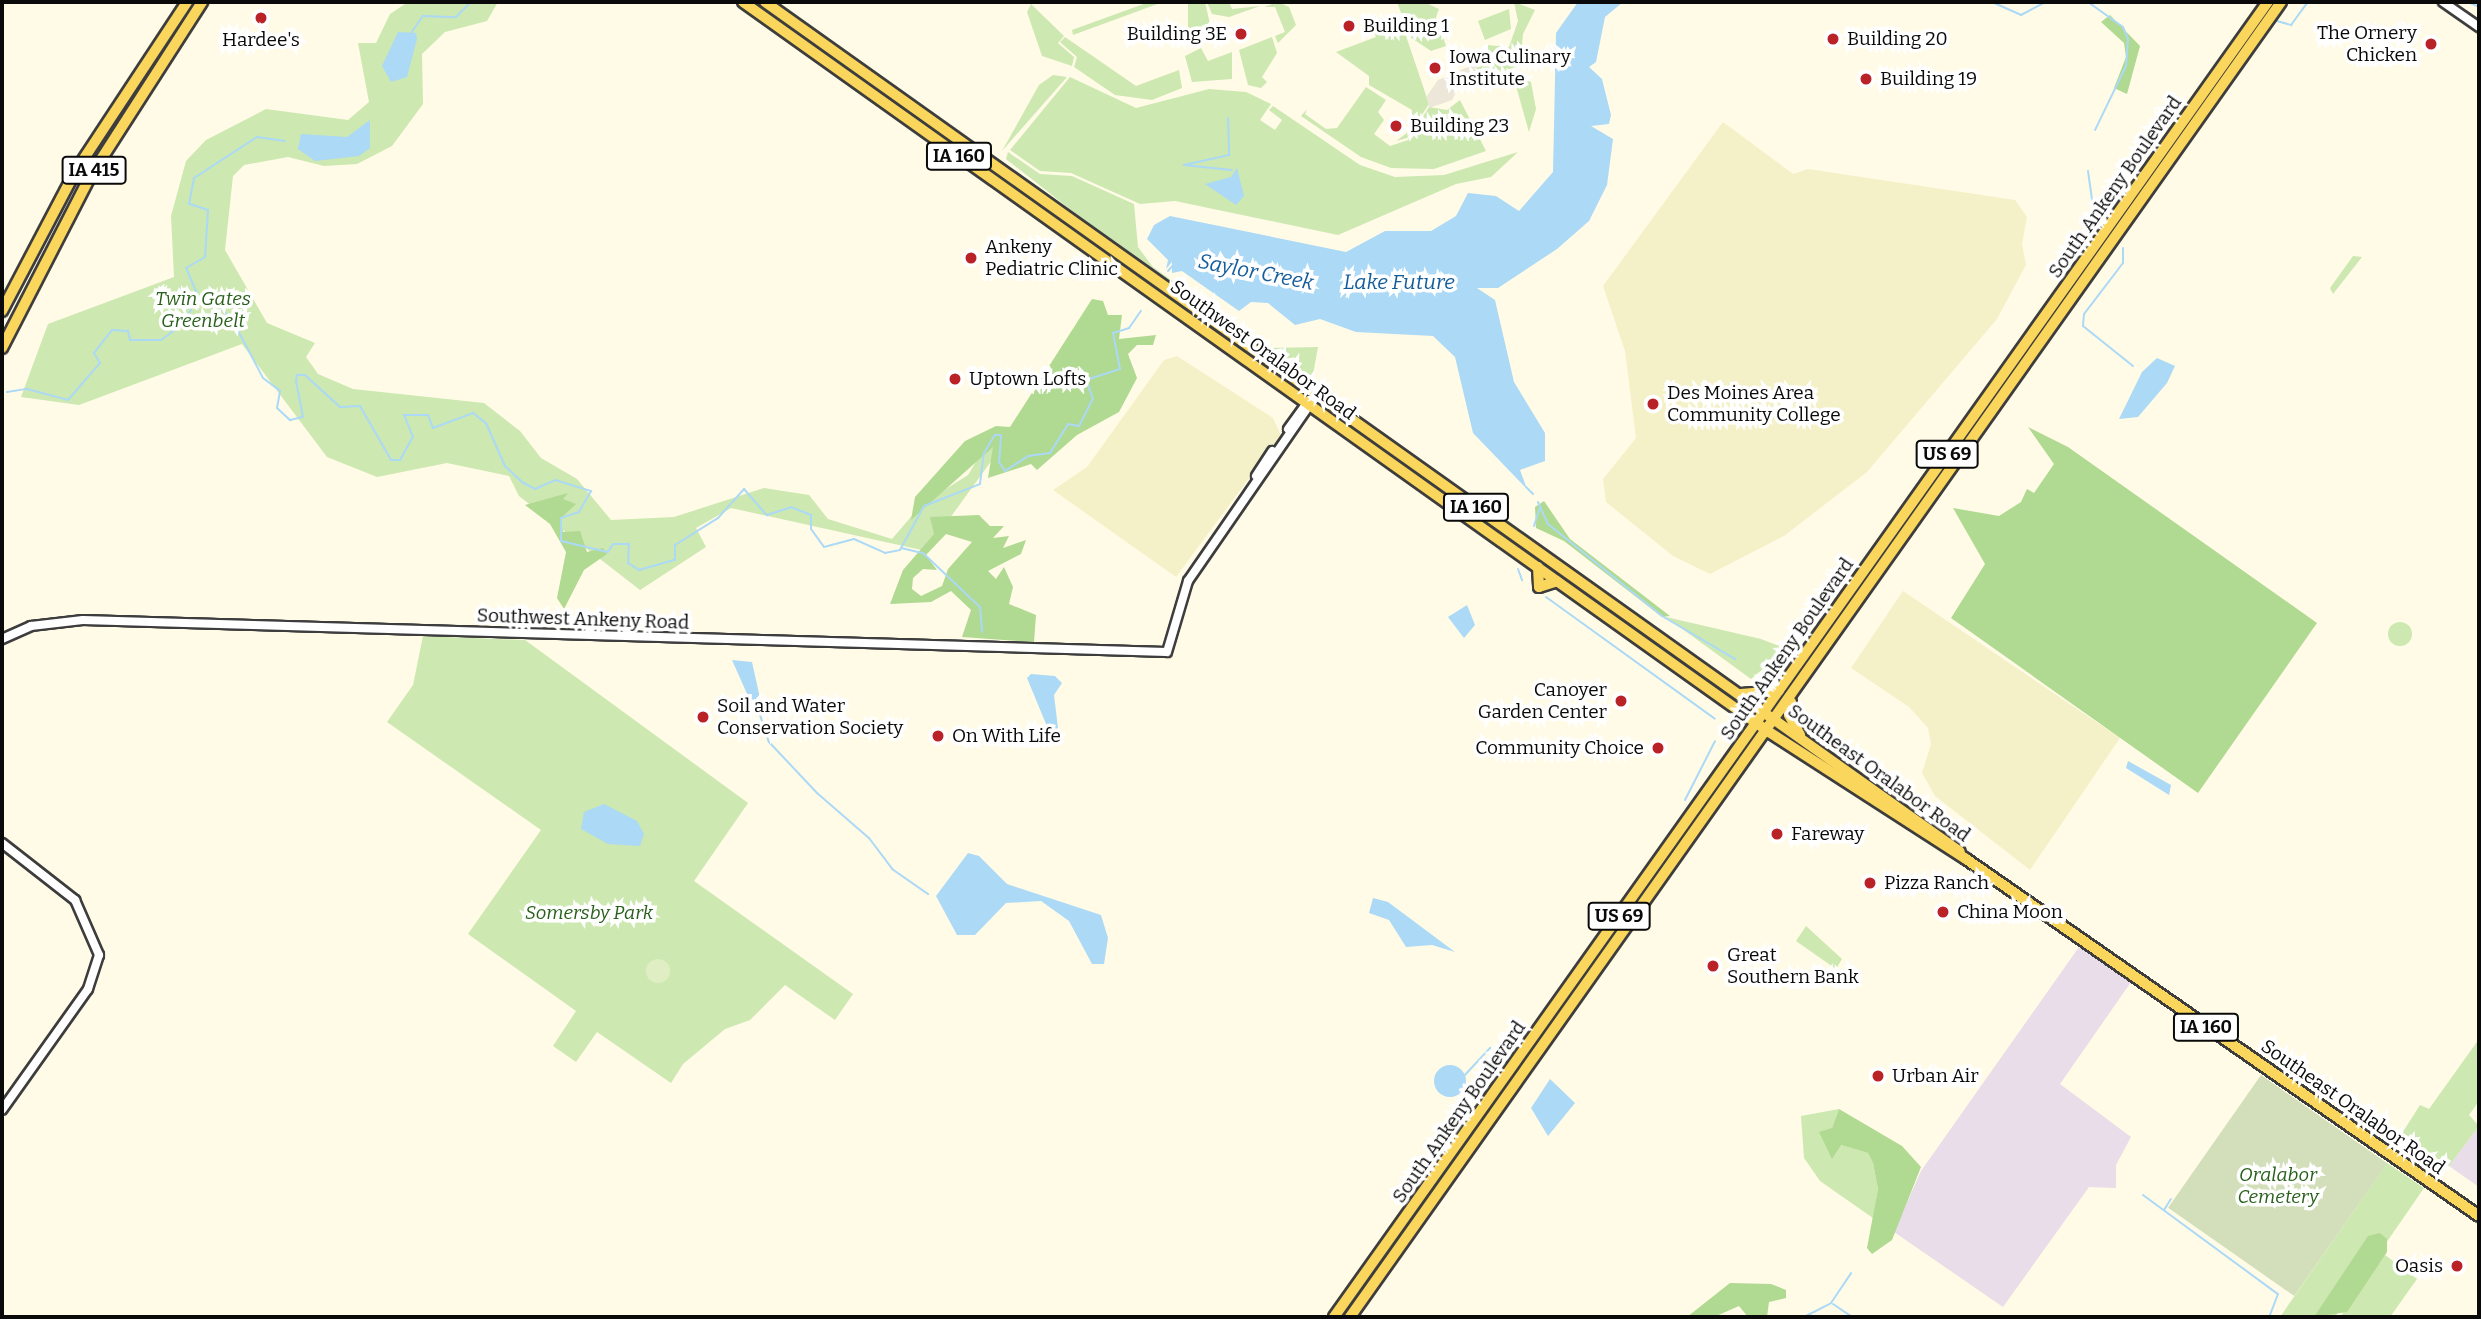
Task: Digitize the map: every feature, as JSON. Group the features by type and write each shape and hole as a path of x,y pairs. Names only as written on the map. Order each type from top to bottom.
{"main road":[{"name":"IA 415","path":"2,311 75,172 187,2"},
{"name":"IA 415","path":"2,346 91,174 202,2"},
{"name":"Southwest Oralabor Road","path":"743,2 1763,727"},
{"name":"Southwest Oralabor Road","path":"765,2 1770,716"},
{"name":"South Ankeny Boulevard","path":"1350,1317 1763,727 1779,691 2268,2"},
{"name":"South Ankeny Boulevard","path":"1770,716 1792,699 2281,2"},
{"path":"1982,405 1992,412"},
{"path":"1741,694 1779,691"},
{"path":"1792,699 1789,715 1803,740"},
{"name":"Southeast Oralabor Road","path":"1770,716 1966,859 2479,1216"},
{"name":"South Ankeny Boulevard","path":"1334,1317 1763,727"},
{"name":"Southeast Oralabor Road","path":"1763,727 1966,859"}],"street":[{"path":"2443,2 2479,27"},
{"path":"1309,405 1317,394"},
{"name":"Southwest Ankeny Road","path":"2,639 38,624 84,620 1167,652 1188,581 1309,405"},
{"path":"2,843 58,885 88,920 99,955 88,989 2,1110"}],"shaded area":[{"path":"1484,60 1486,64 1473,70 1485,77 1484,80 1466,74 1452,100 1429,108 1427,96 1438,80"},
{"path":"1723,122 1793,174 1808,169 2015,200 2027,217 2022,244 2026,265 1997,319 1867,472 1784,536 1710,574 1673,556 1606,502 1603,479 1636,438 1625,351 1603,286"},
{"path":"1177,356 1273,418 1281,435 1176,577 1053,490 1087,467 1164,360"},
{"path":"1903,591 2120,738 2030,870 1935,796 1922,773 1931,744 1928,728 1909,707 1851,668"},
{"path":"2079,947 2131,982 2060,1084 2131,1137 2116,1165 2116,1188 2089,1187 2003,1307 1894,1232 1921,1171"},
{"path":"2479,1126 2479,1187 2449,1166"}],"green space":[{"name":"Twin Gates Greenbelt","path":"408,2 498,2 487,21 445,32 422,54 423,104 392,146 357,164 324,166 288,157 244,165 233,176 225,250 267,323 315,343 306,357 318,374 353,389 484,403 520,431 541,458 577,479 611,520 674,517 764,488 809,495 828,519 892,539 922,504 968,475 988,442 1008,438 926,551 731,508 696,528 706,547 640,590 519,496 509,476 447,463 377,477 327,457 242,344 79,405 21,397 48,324 174,277 171,216 186,161 206,140 266,109 348,120 369,102 358,43 376,43 390,14"},
{"path":"1149,2 1163,2 1073,35 1072,30"},
{"path":"1188,2 1205,2 1210,24 1188,31"},
{"path":"1207,2 1229,2 1232,9 1260,6 1229,17 1212,14"},
{"path":"1278,2 1289,7 1296,25 1278,43 1275,36 1285,32 1275,7 1264,7"},
{"path":"1397,2 1424,2 1439,9 1436,17 1446,46 1431,51 1410,37"},
{"path":"1514,2 1535,10 1523,34 1520,65 1487,78 1472,71 1491,58 1487,45 1509,47 1518,21"},
{"path":"1031,4 1064,36 1058,43 1074,57 1072,66 1042,56 1027,12"},
{"path":"1509,9 1511,29 1485,40 1478,21"},
{"path":"2110,15 2140,46 2127,94 2114,88 2126,57 2124,43 2101,22"},
{"path":"1400,18 1429,104 1407,138 1396,141 1411,130 1412,110 1369,85 1369,76 1336,52 1376,37 1373,28"},
{"path":"1065,37 1136,86 1179,70 1182,88 1152,100 1115,95 1074,67 1077,57 1060,42"},
{"path":"1272,37 1277,53 1262,77 1267,82 1261,88 1248,85 1239,50"},
{"path":"1201,48 1208,61 1232,52 1232,79 1192,82 1185,56"},
{"path":"1053,75 1067,77 1002,151 1039,85"},
{"path":"1070,77 1136,108 1209,89 1246,92 1271,104 1260,120 1275,130 1282,120 1269,110 1273,106 1360,165 1395,177 1444,175 1518,152 1491,177 1456,184 1338,235 1175,201 1140,204 1071,173 1040,171 1010,150"},
{"path":"1524,80 1531,82 1536,109 1529,132 1516,86 1510,86"},
{"path":"1366,87 1386,100 1378,112 1384,120 1374,134 1390,146 1408,140 1429,107 1447,110 1460,100 1486,151 1434,169 1391,168 1361,157 1301,116 1307,109 1305,114 1326,129 1337,128"},
{"path":"1008,152 1040,174 1072,176 1134,204 1138,247 1153,267 1244,332 1080,217 1006,159"},
{"path":"2353,256 2362,257 2333,294 2330,288"},
{"path":"1092,299 1103,301 1108,315 1122,315 1119,339 1156,335 1153,345 1137,345 1128,354 1137,378 1119,412 1077,435 1037,470 1031,464 988,478 993,447 911,520 915,497 965,441 996,426 1010,427"},
{"path":"1318,347 1312,380 1266,348"},
{"path":"2028,427 2068,447 2317,623 2198,793 1951,618 1985,564 1953,508 1999,516 2021,502 2027,489 2034,493 2054,464"},
{"path":"568,493 563,499 576,504 560,519 563,532 580,531 587,552 603,548 607,554 584,570 564,609 557,598 566,552 550,524 525,505"},
{"path":"1544,501 1570,539 1670,616 1662,617 1564,541 1536,528 1535,507"},
{"path":"979,515 990,526 1004,526 993,538 1009,536 1003,548 1026,540 1021,554 988,571 996,579 1004,567 1013,587 1009,604 1036,615 1034,642 962,637 971,610 951,591 931,602 890,604 903,570 934,534 930,517","holes":["946,534 972,542 948,569 942,586 921,596 912,589 913,578 923,569 937,570 926,555"]},
{"path":"1666,617 1761,639 1779,646 1779,655 1751,679"},
{"path":"2400,622 2408,626 2412,634 2408,642 2400,646 2392,642 2388,634 2392,626"},
{"name":"Somersby Park","path":"423,636 525,640 748,803 694,881 853,994 835,1020 785,985 750,1020 725,1029 683,1064 671,1083 597,1032 576,1062 553,1046 576,1011 468,934 541,830 387,722 413,685"},
{"path":"1806,926 1842,959 1836,969 1796,941"},
{"path":"658,959 669,966 670,971 663,982 658,983 647,976 646,971 653,960"},
{"path":"2479,1039 2479,1101 2469,1115 2479,1126 2449,1166 2399,1138 2420,1105 2429,1109"},
{"name":"Oralabor Cemetery","path":"2261,1075 2387,1163 2294,1296 2168,1208"},
{"path":"1839,1109 1832,1128 1841,1145 1868,1153 1873,1163 1878,1189 1873,1218 1820,1181 1804,1158 1801,1116"},
{"path":"1839,1109 1902,1146 1921,1167 1892,1240 1872,1254 1867,1248 1878,1189 1873,1163 1868,1153 1841,1145 1832,1159 1819,1132 1832,1128"},
{"path":"2387,1163 2424,1188 2335,1317 2280,1317"},
{"path":"2380,1233 2387,1239 2387,1252 2347,1312 2314,1317 2368,1236"},
{"path":"2385,1255 2417,1279 2390,1317 2340,1317"},
{"path":"1730,1283 1771,1284 1786,1290 1786,1298 1769,1302 1767,1317 1748,1317 1739,1306 1714,1317 1687,1317"}],"water":[{"name":"Lake Future","path":"1578,2 1623,2 1605,17 1596,62 1589,67 1602,79 1611,115 1609,124 1591,126 1613,139 1607,185 1589,221 1557,249 1498,288 1477,288 1495,300 1514,382 1545,433 1545,461 1520,470 1527,489 1473,433 1455,357 1433,336 1356,332 1320,319 1295,325 1268,303 1251,302 1239,311 1182,271 1172,273 1172,262 1166,269 1168,260 1147,239 1154,225 1170,216 1346,252 1385,231 1431,231 1456,216 1468,193 1496,196 1519,211 1553,172 1556,33"},
{"path":"398,32 416,33 417,39 407,77 391,82 382,66"},
{"path":"370,120 370,148 359,156 315,161 298,149 301,134 347,137"},
{"path":"1237,168 1244,196 1236,205 1205,184 1231,177"},
{"path":"2157,358 2175,366 2167,383 2138,417 2119,419 2142,372"},
{"path":"1467,605 1475,625 1464,638 1448,617"},
{"path":"732,660 752,662 764,716 756,714"},
{"path":"1031,674 1055,676 1062,683 1054,695 1058,728 1051,736 1027,678"},
{"path":"2128,761 2171,785 2169,795 2126,768"},
{"path":"604,804 637,821 644,834 640,846 608,844 581,829 584,812"},
{"path":"968,853 979,856 1007,884 1101,915 1108,938 1104,964 1092,964 1069,921 1041,901 1006,903 975,935 957,935 936,896"},
{"path":"1373,898 1388,902 1455,952 1432,945 1406,947 1389,920 1369,913"},
{"path":"1450,1065 1462,1069 1466,1081 1462,1093 1450,1097 1438,1093 1434,1081 1438,1069"},
{"path":"1550,1079 1575,1103 1548,1136 1531,1108"}],"waterway":[{"path":"411,33 423,16 456,17 471,2"},
{"path":"1992,2 2021,15 2045,2"},
{"path":"2088,2 2123,27 2128,39 2126,66 2095,130"},
{"path":"2277,21 2291,25 2308,2"},
{"path":"2468,2 2479,7"},
{"path":"1228,118 1229,155 1184,165 1232,170"},
{"path":"198,296 186,268 205,257 208,210 189,204 194,178 257,137 285,141"},
{"path":"2088,171 2095,221"},
{"path":"2123,248 2123,263 2084,314 2083,326 2133,366"},
{"name":"Saylor Creek","path":"1168,271 1174,264"},
{"name":"Saylor Creek","path":"7,392 27,389 68,400 100,363 94,353 112,330 128,331 130,340 161,340 182,325 198,297"},
{"name":"Saylor Creek","path":"199,297 215,301 234,323 263,378 280,391 277,408 290,420 303,417 297,375 305,375 340,407 360,406 391,460 400,460 413,437 404,415 428,415 433,428 473,413 486,423 505,466 522,482 535,489 555,480 591,491 579,512 561,518 561,541 608,552 613,544 629,544 628,563 639,570 675,560 675,545 718,518 744,489 767,515 791,507 811,515 811,529 824,547 854,539 885,553 900,550 924,506 980,484 984,453 995,435 1001,435 999,462 1005,471 1028,456 1050,453 1068,424 1079,426 1093,399 1086,380 1120,369 1113,333 1129,328 1141,311"},
{"path":"1526,487 1533,494"},
{"path":"1538,502 1548,524 1662,616 1735,659"},
{"path":"1534,526 1540,507"},
{"path":"901,548 923,553 980,607 982,632"},
{"path":"1518,569 1522,580"},
{"path":"1546,597 1715,719"},
{"path":"760,715 769,742 817,793 869,838 892,869 928,894"},
{"path":"1685,800 1715,741"},
{"path":"1463,1077 1490,1048"},
{"path":"2143,1195 2278,1294 2269,1317"},
{"path":"2164,1210 2171,1199"},
{"path":"1804,1317 1831,1303 1851,1273"},
{"path":"1833,1304 1852,1317"}],"place":[{"name":"Hardee's","path":"261,18"},
{"name":"Building 1","path":"1349,26"},
{"name":"Building 3E","path":"1241,34"},
{"name":"Building 20","path":"1833,39"},
{"name":"The Ornery Chicken","path":"2431,44"},
{"name":"Iowa Culinary Institute","path":"1435,68"},
{"name":"Building 19","path":"1866,79"},
{"name":"Building 23","path":"1396,126"},
{"name":"Ankeny Pediatric Clinic","path":"971,258"},
{"name":"Uptown Lofts","path":"955,379"},
{"name":"Des Moines Area Community College","path":"1653,404"},
{"name":"Canoyer Garden Center","path":"1621,701"},
{"name":"Soil and Water Conservation Society","path":"703,717"},
{"name":"On With Life","path":"938,736"},
{"name":"Community Choice","path":"1658,748"},
{"name":"Fareway","path":"1777,834"},
{"name":"Pizza Ranch","path":"1870,883"},
{"name":"China Moon","path":"1943,912"},
{"name":"Great Southern Bank","path":"1713,966"},
{"name":"Urban Air","path":"1878,1076"},
{"name":"Oasis","path":"2457,1266"}]}
